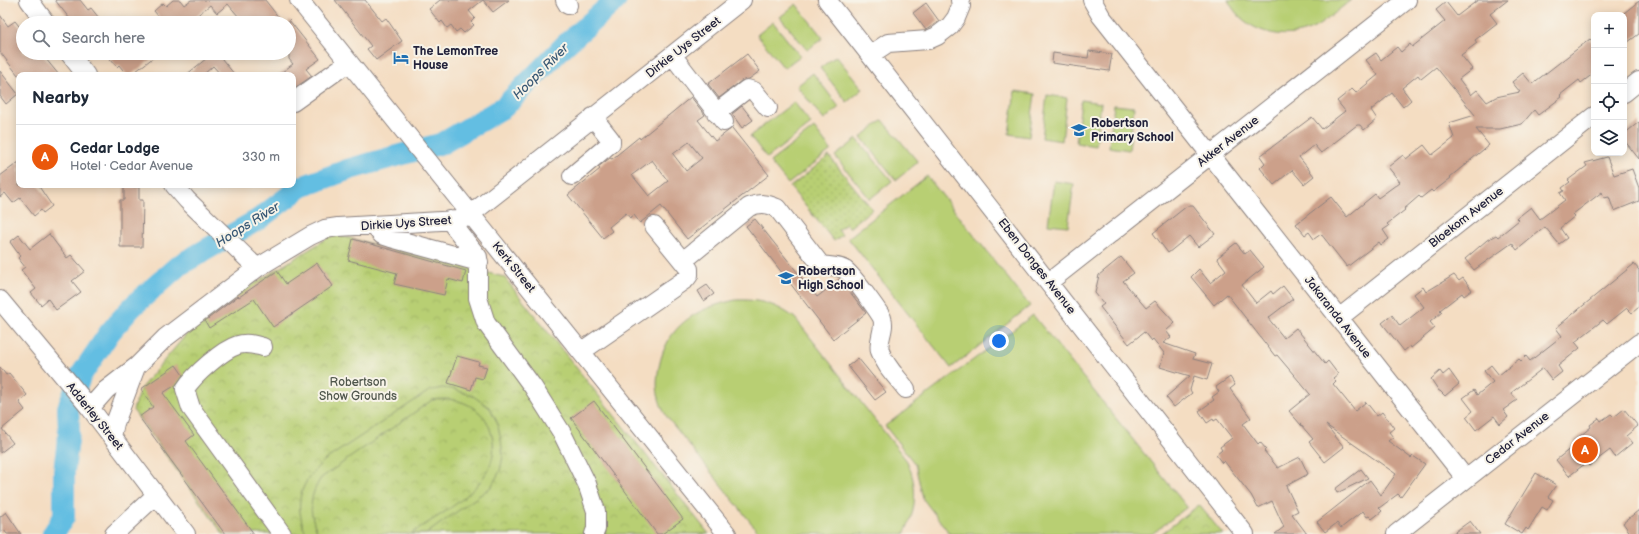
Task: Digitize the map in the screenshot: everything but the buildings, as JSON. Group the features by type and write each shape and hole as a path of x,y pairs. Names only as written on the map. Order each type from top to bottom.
{"street":[{"path":"28,0 41,16"},
{"name":"Kerk Street","path":"299,0 407,134 430,166 471,214 582,351 727,534"},
{"name":"Dirkie Uys Street","path":"90,408 106,390 137,366 174,330 257,268 325,229 449,220 464,218 471,214 742,0"},
{"name":"Eben Donges Avenue","path":"827,0 1245,534"},
{"path":"870,55 888,43 928,40 937,36 950,26 956,18 961,6 960,0"},
{"name":"Jakaranda Avenue","path":"1092,0 1101,16 1466,479"},
{"name":"Akker Avenue","path":"1049,282 1407,0"},
{"path":"673,56 720,117 747,89 754,91 768,108"},
{"path":"74,60 84,72"},
{"path":"296,100 349,62"},
{"path":"1627,91 1639,81"},
{"path":"572,176 611,144 611,140 593,117"},
{"name":"Bloekom Avenue","path":"1339,318 1591,118"},
{"path":"177,188 208,222 257,268"},
{"path":"683,261 749,207 759,203 768,204 777,208 821,265 844,269 851,275 882,319 883,331 880,338 880,350 886,363 906,389"},
{"path":"449,220 472,247 479,262 478,298 483,317 562,433 587,484 596,511 596,529 594,534"},
{"path":"373,225 382,235 479,262"},
{"path":"582,351 686,279 690,272 683,261 654,226"},
{"name":"Adderley Street","path":"0,300 90,408 186,534"},
{"name":"Cedar Avenue","path":"1396,534 1639,343"},
{"path":"263,347 248,344 238,345 223,353 190,381 185,389 191,408 282,534"},
{"name":"Dirkie Uys Street","path":"112,437 137,366"},
{"path":"114,534 156,495"}],"green space":[{"path":"1228,0 1351,0 1314,28 1290,34 1278,34 1265,32 1254,27 1235,11"},
{"path":"796,4 823,38 807,50 780,17"},
{"path":"773,22 800,56 784,68 757,35"},
{"path":"836,56 863,89 847,102 820,68"},
{"path":"813,73 839,107 824,120 797,86"},
{"path":"1015,91 1035,94 1029,137 1009,134"},
{"path":"1047,95 1067,98 1062,141 1042,138"},
{"path":"1081,100 1101,103 1096,146 1076,143"},
{"path":"794,102 811,124 767,158 750,136"},
{"path":"1114,105 1134,107 1129,150 1109,147"},
{"path":"883,120 918,162 896,180 861,137"},
{"path":"814,128 831,150 788,184 770,162"},
{"path":"857,139 892,181 870,199 835,156"},
{"path":"829,156 872,209 849,228 846,224 838,230 842,235 834,241 790,187"},
{"path":"927,176 1030,306 951,368 848,238"},
{"path":"1054,181 1074,184 1068,226 1048,224"},
{"name":"Robertson Show Grounds","path":"334,234 504,277 709,534 223,534 133,410 140,389 202,316"},
{"path":"736,300 752,300 767,303 781,309 795,318 907,461 913,480 914,507 912,516 904,534 760,534 667,417 659,399 657,380 663,352 669,340 676,329 696,314 722,303"},
{"path":"1033,315 1187,507 1152,534 950,534 923,499 915,464 885,426"},
{"path":"442,388 453,389 473,396 490,408 497,422 503,456 500,471 491,487 426,534 411,534 466,496 488,471 493,456 493,440 488,424 477,410 459,401 446,399 432,400 321,478 314,492 311,505 313,519 318,534 306,534 300,512 301,493 316,468 325,460 429,391"},
{"path":"1199,505 1223,534 1161,534"}],"waterway":[{"name":"Hoops River","path":"53,534 64,517 64,471 69,432 68,408 81,375 110,332 132,307 178,266 259,219 301,187 350,169 443,143 504,107 565,45 616,0"}],"place":[{"name":"The LemonTree House","path":"401,58"},
{"name":"Robertson Primary School","path":"1079,130"},
{"name":"Robertson High School","path":"786,278"},
{"name":"Cedar Lodge","path":"1585,450"}]}
